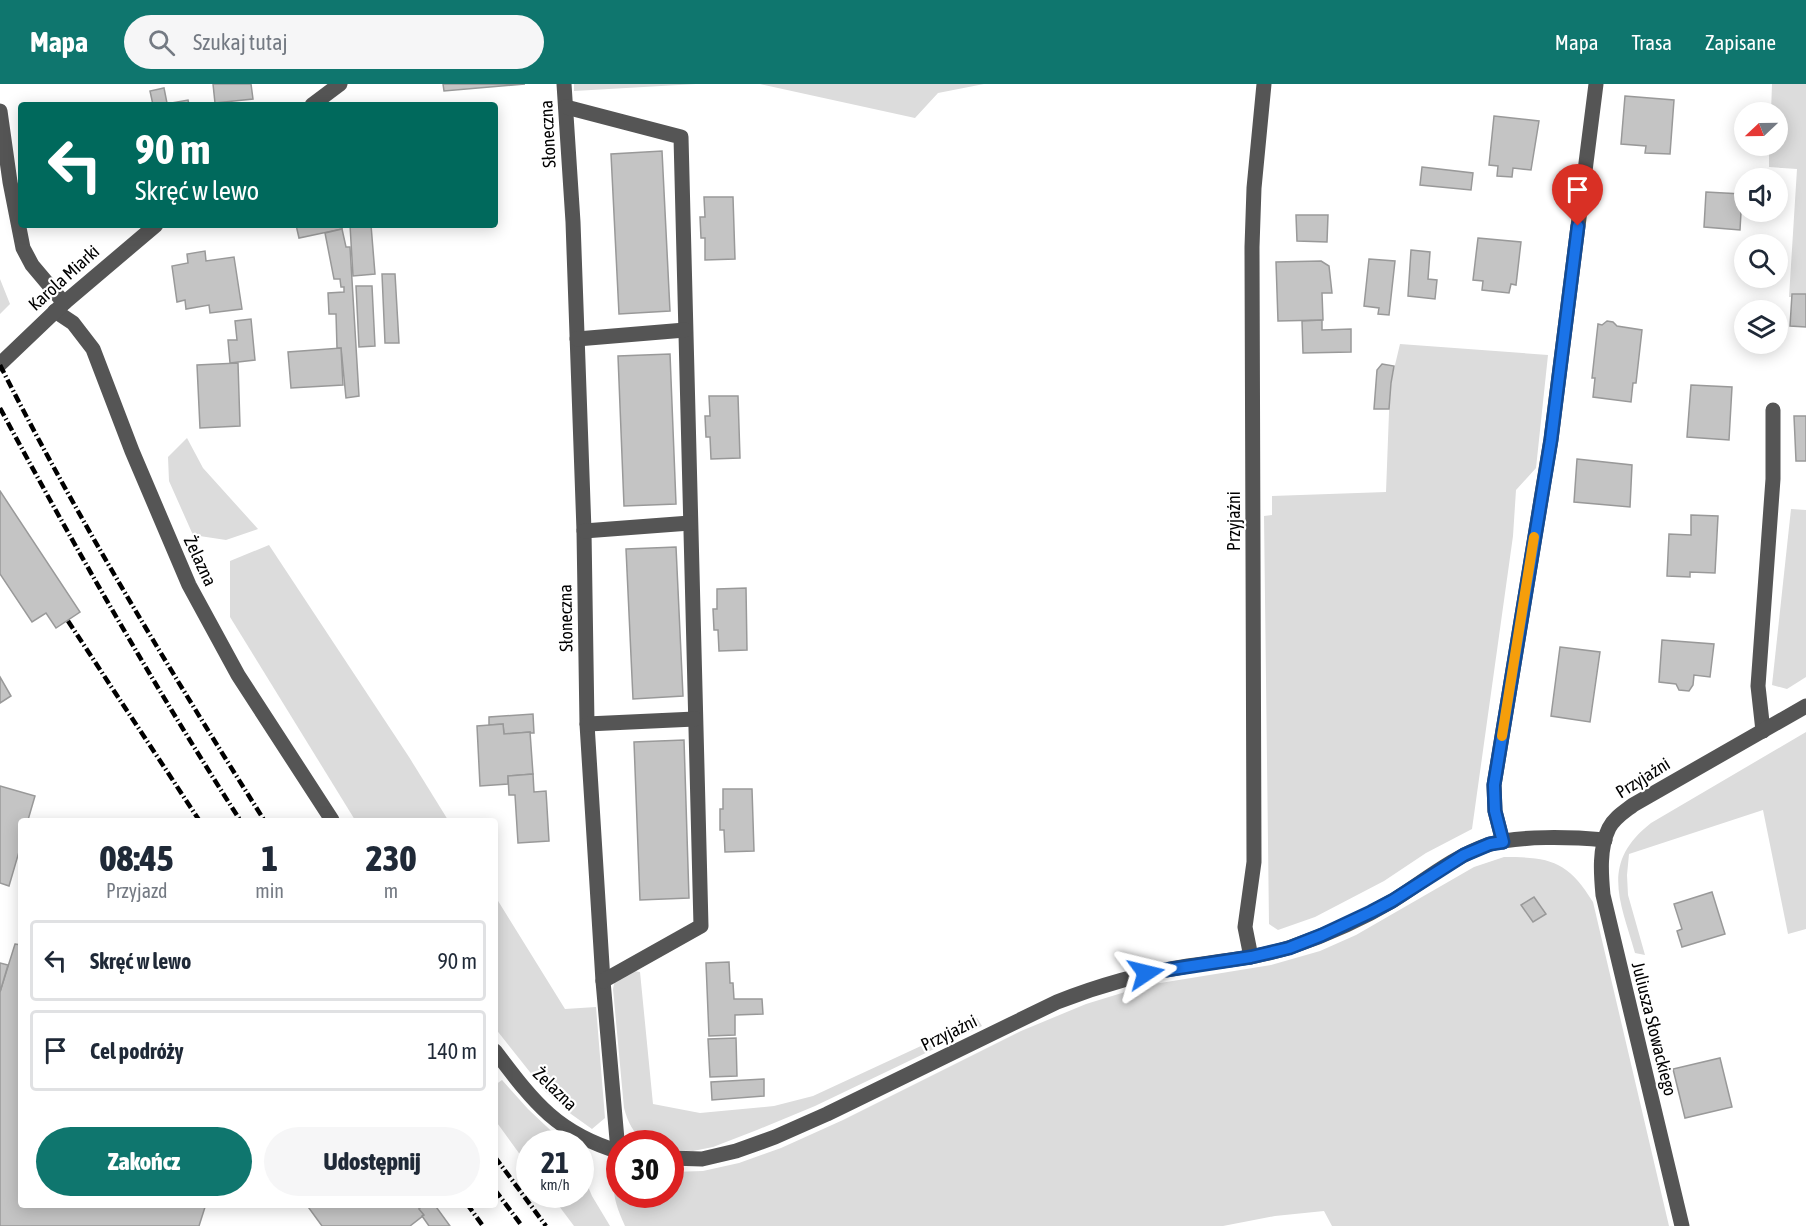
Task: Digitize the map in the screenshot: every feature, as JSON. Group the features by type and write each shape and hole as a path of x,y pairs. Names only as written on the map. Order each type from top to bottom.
{"street":[{"path":"316,102 340,84"},
{"name":"Słoneczna","path":"564,84 577,339 588,724 603,981 617,1130"},
{"name":"Przyjaźni","path":"1251,957 1245,927 1254,862 1252,247 1254,188 1264,84"},
{"path":"1503,842 1495,811 1494,785 1551,440 1596,84"},
{"path":"566,107 681,136 701,926 603,981"},
{"name":"Żelazna","path":"0,111 18,223"},
{"name":"Żelazna","path":"19,228 23,248 35,270 59,307 93,348 132,451 189,585 238,675 331,818"},
{"name":"Karola Miarki","path":"0,364 59,307 152,228"},
{"path":"577,339 685,330"},
{"path":"1762,730 1758,687 1773,479 1773,410"},
{"path":"584,531 690,523"},
{"name":"Przyjaźni","path":"684,1159 702,1160 775,1137 1057,1002 1083,992 1146,973 1251,957 1289,948 1350,923 1392,901 1464,855 1490,844 1573,837 1605,840 1616,818 1633,805 1806,706"},
{"path":"588,724 695,719"},
{"name":"Juliusza Słowackiego","path":"1605,840 1601,866 1603,896 1682,1226"},
{"name":"Żelazna","path":"498,1055 528,1095 555,1120 581,1138 606,1147"}],"shaded area":[{"path":"574,84 696,84 574,91"},
{"path":"760,84 984,84 938,93 915,118"},
{"path":"1772,84 1806,84 1806,297 1789,297 1797,169 1769,167 1769,156 1788,156 1788,102 1771,102"},
{"path":"0,279 10,304 0,314"},
{"path":"1400,344 1548,355 1536,468 1516,490 1513,536 1472,829 1426,853 1384,881 1315,917 1278,930 1269,924 1264,516 1272,515 1272,496 1386,492 1390,386"},
{"path":"187,438 203,468 258,529 226,540 193,535 169,481 168,457"},
{"path":"1791,509 1806,510 1806,677 1787,689 1772,685"},
{"path":"269,545 447,818 354,818 230,617 230,561"},
{"path":"1806,732 1806,929 1788,934 1763,810 1629,854 1628,895 1645,955 1635,953 1624,916 1618,883 1625,853 1635,838 1651,823"},
{"path":"1504,857 1546,860 1566,870 1575,878 1593,902 1669,1226 1332,1226 1324,1211 1275,1216 1223,1226 625,1226 622,1219 618,1208 684,1208 684,1172 703,1171 739,1163 781,1148 843,1120 1021,1031 1086,1004 1148,985 1271,965 1320,951 1356,935 1474,867"},
{"path":"498,901 565,1009 596,1007 605,1118 592,1129 545,1091 498,1032"},
{"path":"634,971 640,972 653,1104 700,1113 774,1106 813,1096 977,1018 982,1026 815,1106 713,1147 684,1151 684,1130 634,1130 627,1118 624,1108 613,989 615,979"},
{"path":"502,1080 550,1130 516,1130 516,1149 498,1124 498,1083"},
{"path":"594,1199 610,1226 574,1226 560,1208 594,1208"}],"building":[{"path":"213,84 251,84 253,99 215,102"},
{"path":"443,84 525,84 444,91"},
{"path":"164,88 167,102 152,102 150,91"},
{"path":"1625,96 1674,100 1670,154 1645,153 1646,146 1621,144"},
{"path":"1494,116 1539,121 1531,170 1513,168 1512,177 1497,176 1498,166 1489,165"},
{"path":"662,151 670,311 619,314 611,154"},
{"path":"1422,167 1473,173 1471,190 1420,185"},
{"path":"1706,192 1734,194 1734,222 1740,222 1740,230 1704,227"},
{"path":"704,197 733,197 735,259 705,260 705,238 701,238 700,217 705,217"},
{"path":"1296,215 1328,215 1327,242 1297,241"},
{"path":"297,228 342,228 342,229 299,238"},
{"path":"350,228 371,228 375,274 353,276"},
{"path":"342,229 346,247 350,247 359,396 346,398 341,348 337,348 336,314 329,314 328,293 344,292 344,287 341,287 340,279 334,279 325,233"},
{"path":"1478,238 1521,242 1516,285 1511,284 1509,293 1482,290 1483,281 1473,280"},
{"path":"1411,250 1430,252 1428,279 1437,280 1435,299 1408,296"},
{"path":"205,251 206,261 234,257 242,309 210,313 209,305 186,309 185,300 177,302 172,266 188,263 187,254"},
{"path":"1369,259 1395,261 1389,315 1378,314 1379,308 1364,306"},
{"path":"1321,261 1329,266 1332,293 1322,293 1323,320 1278,321 1276,262"},
{"path":"382,274 395,274 399,343 385,343"},
{"path":"356,286 372,286 375,346 359,347"},
{"path":"1792,294 1806,294 1806,327 1790,326"},
{"path":"251,319 255,360 230,363 228,340 237,340 235,321"},
{"path":"1322,320 1322,330 1351,329 1351,352 1303,353 1302,321"},
{"path":"1607,321 1617,326 1642,330 1636,383 1633,383 1631,402 1593,397 1595,378 1592,378 1598,324 1602,325"},
{"path":"341,348 343,385 291,388 288,352"},
{"path":"670,354 676,504 624,506 618,356"},
{"path":"238,363 240,426 200,428 197,365"},
{"path":"1382,364 1394,366 1389,409 1374,409 1377,370"},
{"path":"1691,385 1732,387 1729,440 1687,437"},
{"path":"709,396 738,396 740,458 711,459 710,437 706,437 705,416 710,416"},
{"path":"1794,416 1806,416 1806,461 1796,461"},
{"path":"1577,459 1632,465 1630,507 1574,502"},
{"path":"0,491 80,612 56,628 46,613 32,622 0,574"},
{"path":"1691,515 1718,516 1715,573 1690,572 1690,577 1667,576 1669,534 1691,535"},
{"path":"676,547 683,696 633,699 626,549"},
{"path":"746,588 747,650 719,651 718,630 714,630 713,609 717,609 717,589"},
{"path":"1662,640 1714,644 1710,677 1694,675 1693,685 1689,691 1679,690 1676,684 1659,682"},
{"path":"1560,647 1600,652 1590,722 1551,716"},
{"path":"0,677 11,696 0,703"},
{"path":"533,714 534,733 504,734 503,724 489,725 489,717"},
{"path":"503,724 504,734 530,732 533,774 508,776 508,784 480,786 477,726"},
{"path":"684,740 689,898 640,900 634,742"},
{"path":"533,774 534,792 546,791 549,841 518,843 515,795 509,795 508,776"},
{"path":"0,786 35,796 29,818 18,818 18,855 9,886 0,883"},
{"path":"723,789 752,789 754,851 725,852 724,830 720,830"},
{"path":"1712,892 1725,934 1682,947 1677,931 1682,929 1674,904"},
{"path":"1534,897 1546,914 1533,922 1521,905"},
{"path":"15,944 18,944 18,1208 205,1208 199,1226 0,1226 0,992"},
{"path":"729,962 730,983 733,983 734,999 762,999 763,1014 735,1015 735,1035 709,1036 706,963"},
{"path":"0,963 8,965 0,992"},
{"path":"736,1038 737,1076 710,1077 708,1039"},
{"path":"1720,1058 1732,1107 1685,1118 1673,1069"},
{"path":"764,1079 764,1096 712,1100 711,1082"},
{"path":"309,1208 419,1208 424,1215 410,1226 322,1226"},
{"path":"437,1208 450,1226 429,1226 419,1209"}],"railway":[{"path":"0,365 30,424 127,596 263,818"},
{"path":"0,408 116,616 239,818"},
{"path":"68,621 198,818"},
{"path":"498,1161 546,1226"},
{"path":"498,1194 522,1226"},
{"path":"470,1208 483,1226"}],"slow traffic":[{"path":"1502,736 1534,537"}],"route":[{"path":"1146,973 1263,955 1289,948 1350,923 1392,901 1464,855 1490,844 1503,842 1495,811 1494,785 1551,440 1578,226"}]}
